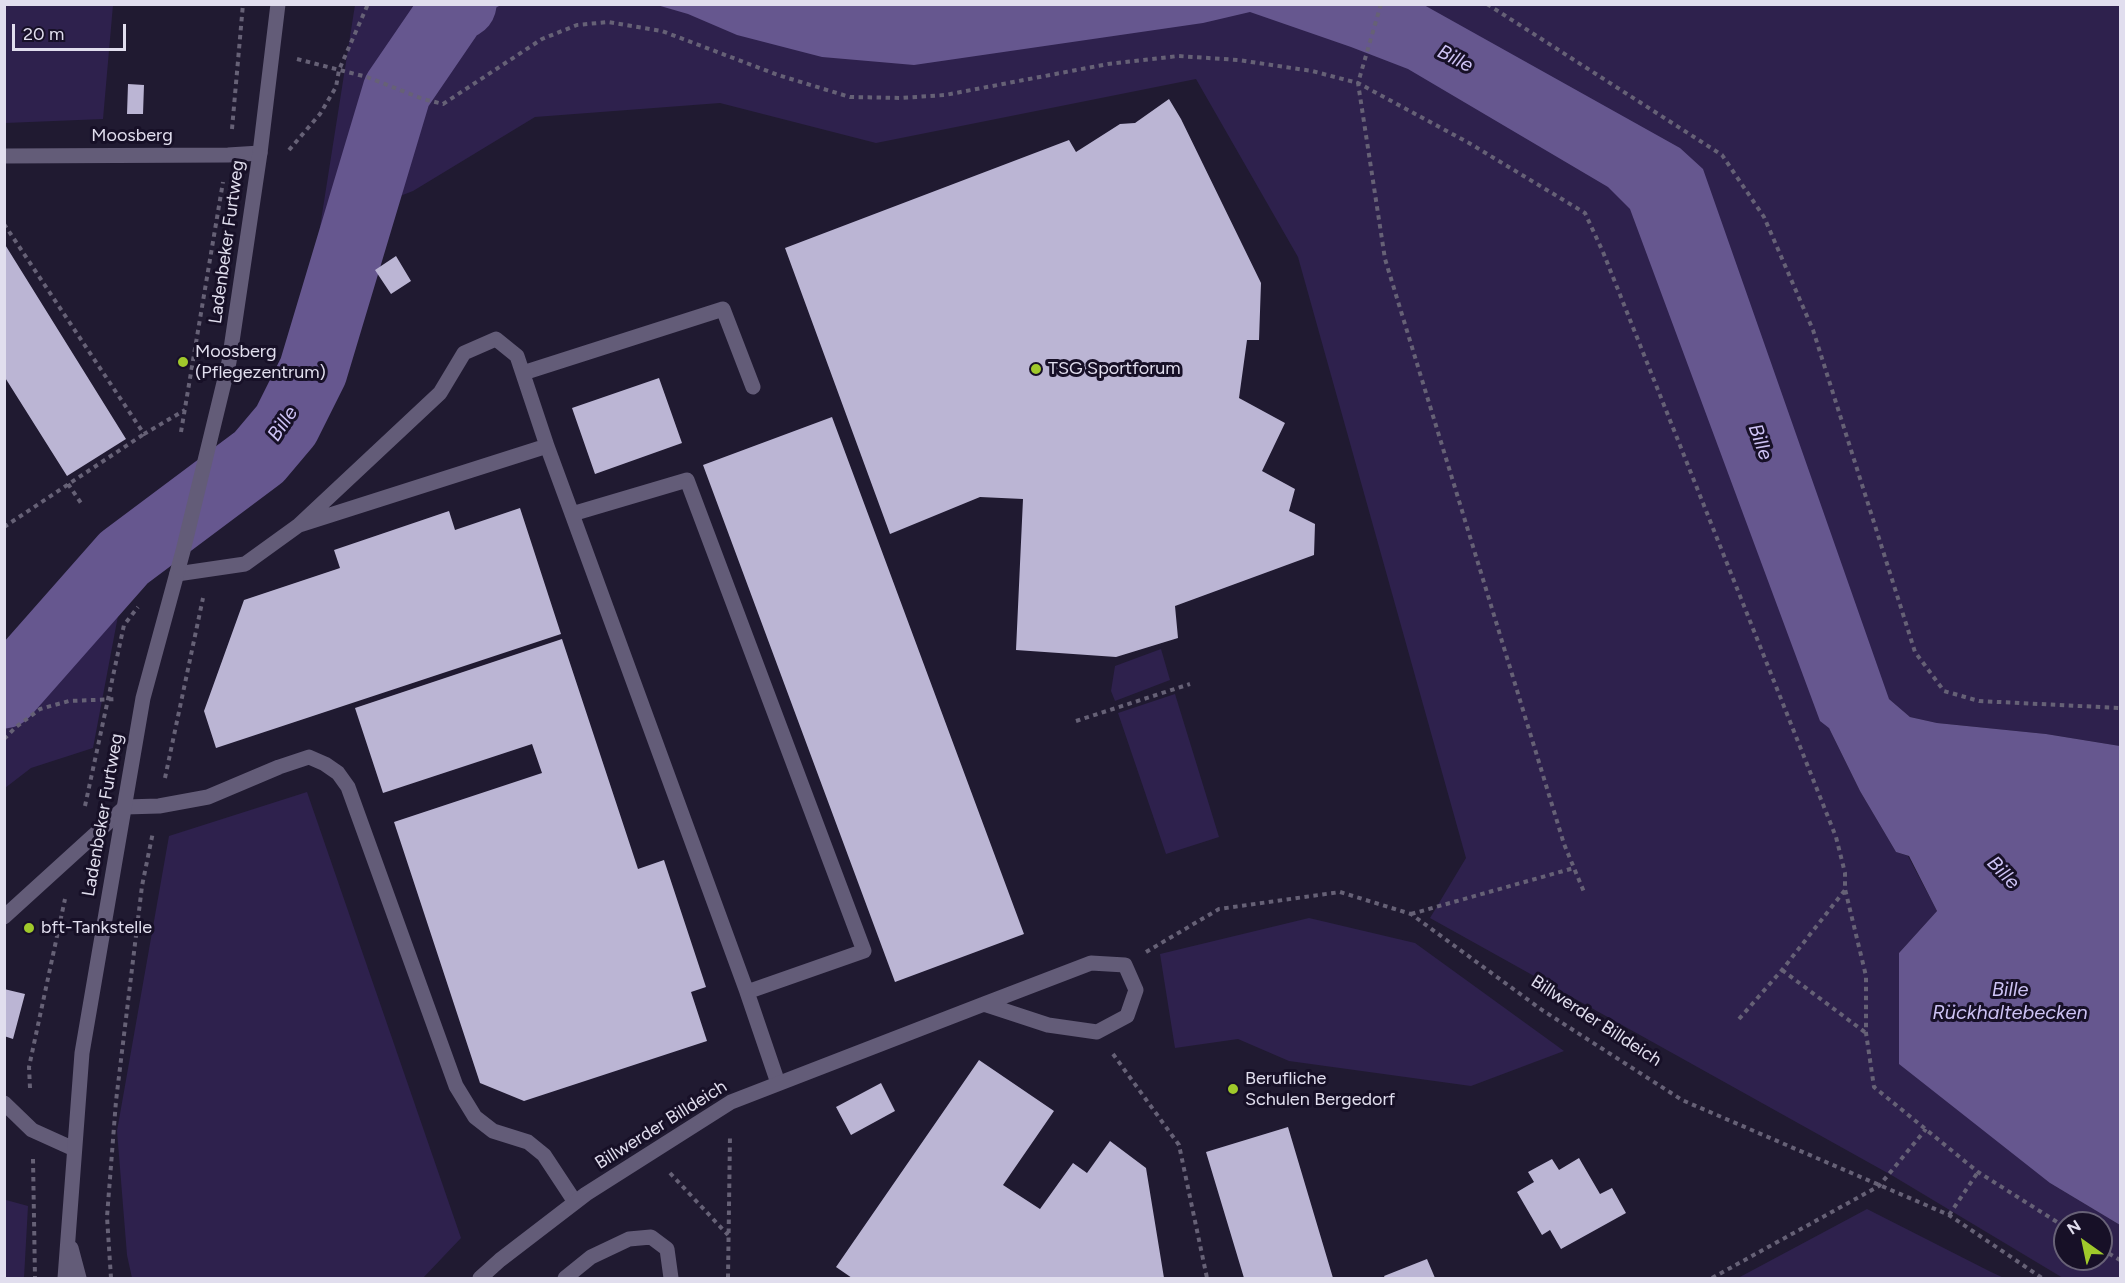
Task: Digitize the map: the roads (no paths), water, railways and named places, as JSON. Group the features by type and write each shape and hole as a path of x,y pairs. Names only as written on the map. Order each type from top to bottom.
{"street":[{"name":"Ladenbeker Furtweg","path":"64,1278 82,1053 143,698 183,551 229,363 260,153 278,4"},
{"name":"Moosberg","path":"4,156 260,153"},
{"path":"523,373 723,309 753,387"},
{"path":"177,574 245,564 299,525 440,393 464,353 496,339 517,356 547,446 747,992 778,1083"},
{"path":"299,525 547,446"},
{"path":"572,514 687,480 864,951 747,992"},
{"path":"4,917 125,807 159,806 208,797 279,767 309,758 325,764 338,773 348,787 456,1086 475,1117 493,1131 528,1142 544,1155 575,1203"},
{"name":"Billwerder Billdeich","path":"480,1278 575,1203 731,1102 778,1083 984,1004 1091,963 1125,965 1136,990 1127,1016 1097,1032 1048,1025 984,1004"},
{"path":"4,1103 32,1130 74,1149"},
{"name":"Ladenbeker Furtweg","path":"68,1233 79,1278"},
{"path":"565,1278 591,1257 629,1239 651,1237 667,1250 671,1278"}],"water":[{"path":"431,5 501,5 478,17 421,86 392,58 419,16"},
{"name":"Bille Rückhaltebecken","path":"657,5 1424,5 1680,148 1703,169 1889,699 1910,717 1937,723 2046,734 2120,746 2120,1225 2113,1221 2113,1211 2097,1211 2050,1183 1899,1064 1899,953 1937,911 1909,856 1896,852 1860,791 1829,728 1820,721 1630,209 1608,187 1408,69 1250,12 1203,23 914,65 822,57 737,35 688,14"}],"waterway":[{"name":"Bille","path":"4,694 124,558 259,457 286,425 313,371 397,91 453,9 462,4"}],"place":[{"name":"Moosberg (Pflegezentrum)","path":"183,362"},
{"name":"TSG Sportforum","path":"1036,369"},
{"name":"bft-Tankstelle","path":"29,928"},
{"name":"Berufliche Schulen Bergedorf","path":"1233,1089"}]}
